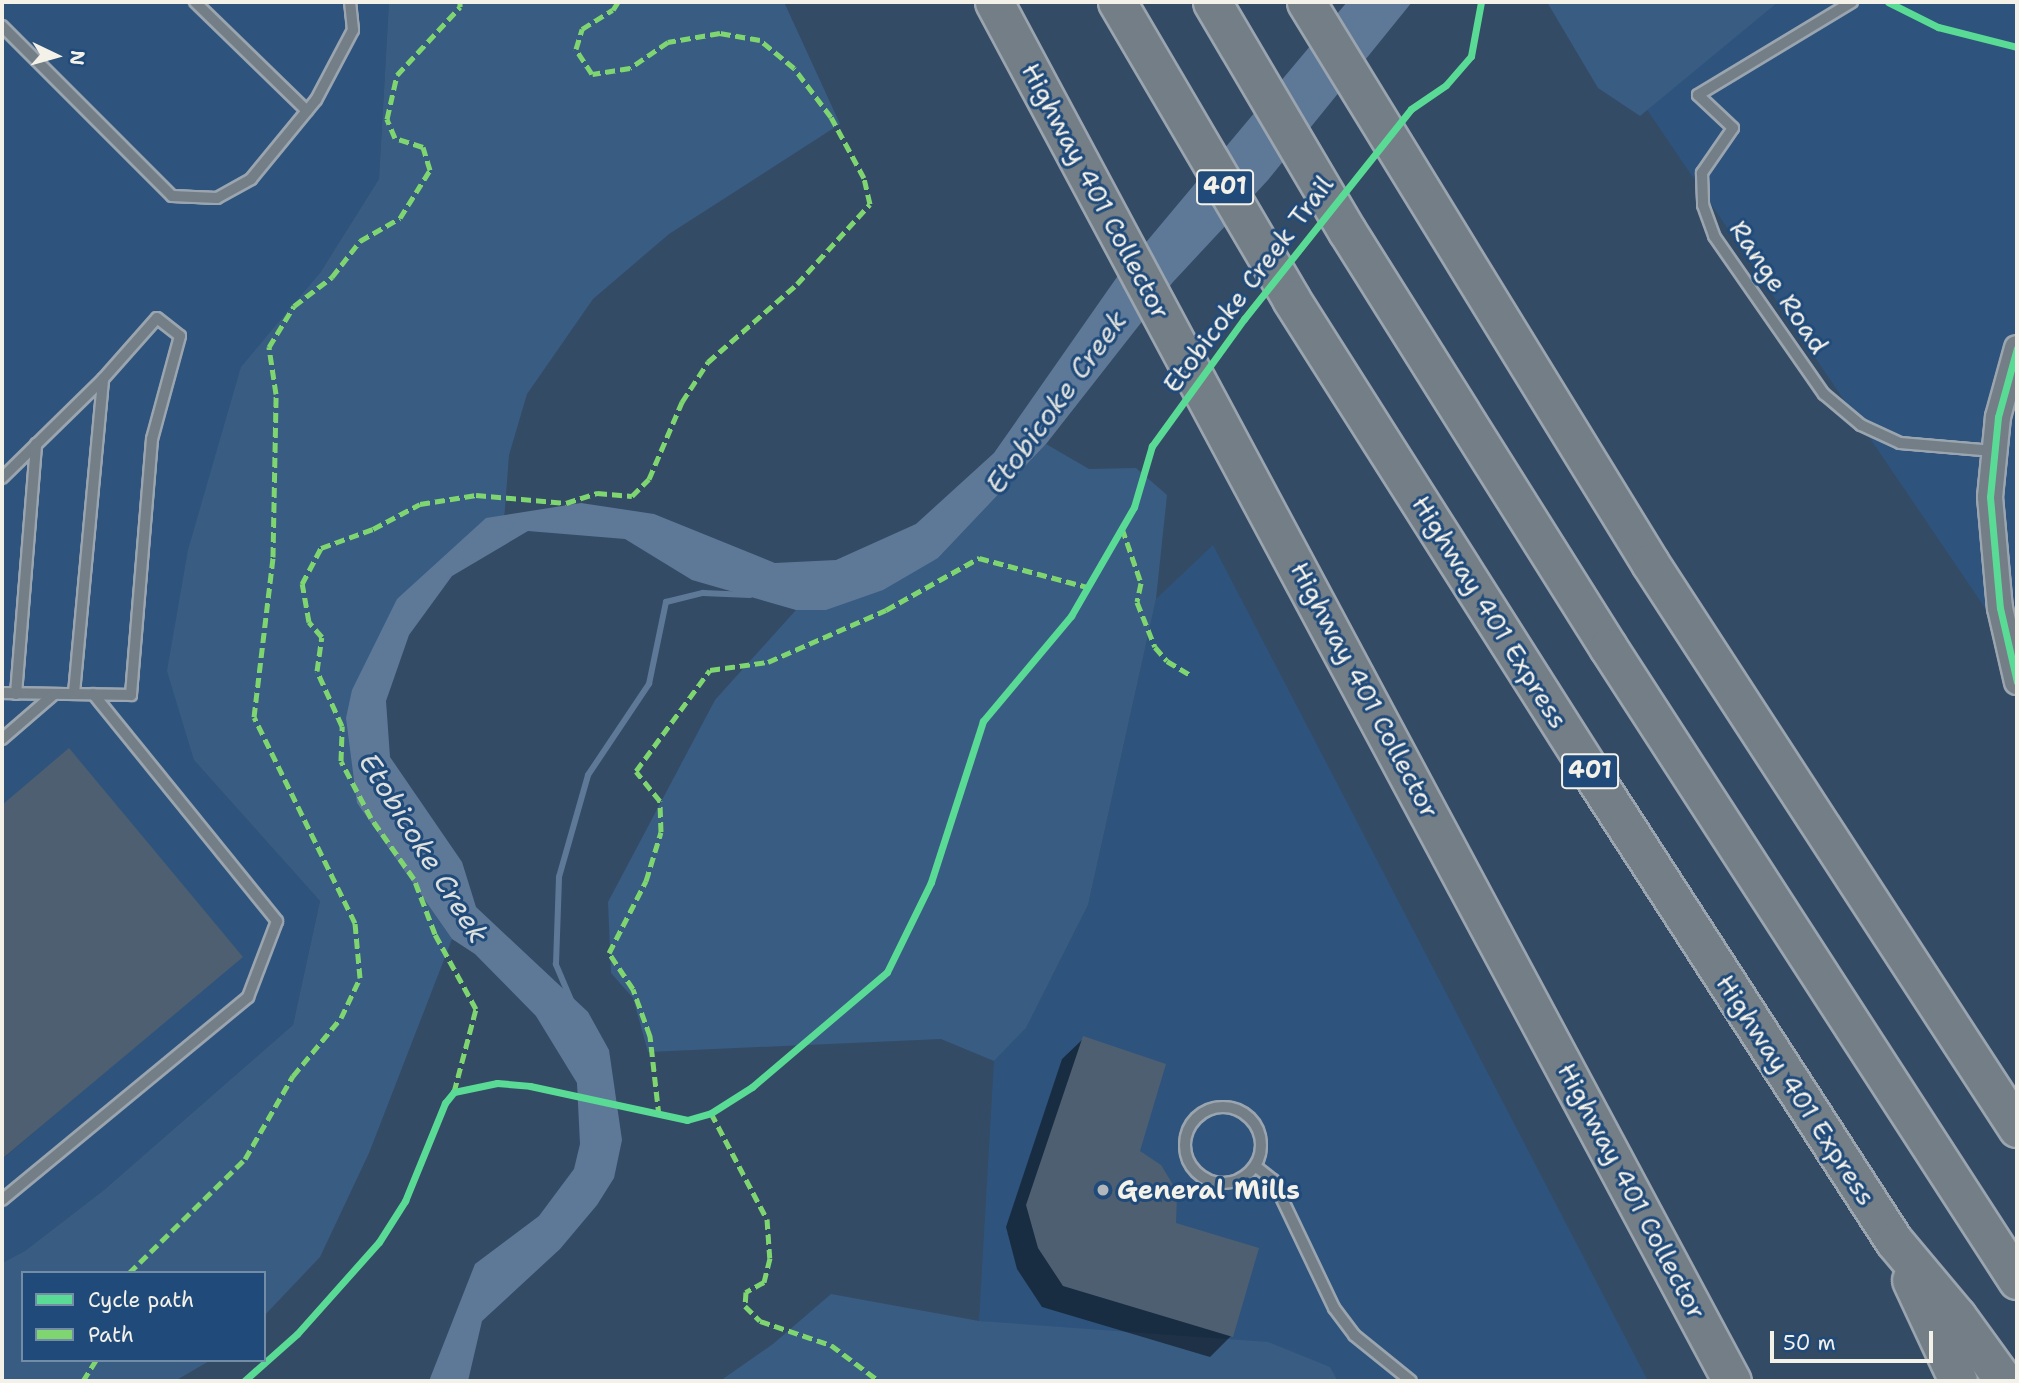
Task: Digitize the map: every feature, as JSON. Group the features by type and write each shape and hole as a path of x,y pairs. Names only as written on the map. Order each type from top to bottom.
{"highway":[{"name":"Highway 401 Collector","path":"994,2 1212,401 1732,1381"},
{"name":"Highway 401 Express","path":"1117,2 1291,299 1894,1241 1957,1315 2004,1381"},
{"path":"1306,2 1650,563 2017,1128"},
{"path":"1214,4 1347,231 1608,647 2017,1280"},
{"path":"1650,1224 1754,1381"},
{"path":"1894,1241 1958,1381"}],"street":[{"path":"2017,348 2006,379 1994,451 1991,536 2000,608 2017,682"}],"lane":[{"path":"195,2 307,111"},
{"path":"2,26 172,196 197,200 233,192 251,179 307,111 331,77 350,38 354,13 350,2"},
{"name":"Range Road","path":"1852,2 1698,95 1733,128 1702,173 1703,205 1714,236 1824,394 1861,425 1900,443 1994,451"},
{"path":"2,478 103,379 157,318 180,336 152,439 131,695 2,693"},
{"path":"74,694 103,379"},
{"path":"16,694 36,444"},
{"path":"2,1200 248,997 277,921 93,694"},
{"path":"2,739 53,695"},
{"path":"1217,1107 1241,1111 1255,1125 1261,1142 1255,1166 1235,1181 1210,1181 1199,1175 1185,1154 1188,1129 1205,1111 1217,1107"},
{"path":"1255,1166 1273,1180 1334,1308 1354,1335 1411,1381"}],"shaded area":[{"path":"2,2 389,2 379,179 320,273 194,760 320,901 293,1025 104,1190 25,1251 2,1263"},
{"path":"389,2 784,2 840,124 669,234 593,299 527,394 509,455 503,534 397,599 357,803 452,939 369,1153 320,1257 266,1314 266,1271 21,1271 21,1362 208,1362 175,1381 2,1381 2,1263 25,1251 104,1190 293,1025 320,901 194,760 167,671 188,550 241,367 320,273 379,179"},
{"path":"1547,2 1778,2 1640,116 1598,88"},
{"path":"1574,2 2017,2 2017,655"},
{"path":"1046,444 1089,469 1136,468 1167,495 1156,599 1088,905 1026,1028 994,1061 941,1039 648,1052 633,998 611,973 608,902 715,700 796,610 826,610 938,558"},
{"path":"1213,545 1648,1381 1338,1381 1330,1367 979,1321 994,1061 1026,1028 1088,905 1156,599"},
{"path":"831,1294 979,1321 1268,1342 1330,1367 1338,1381 720,1381 773,1344"}],"water":[{"name":"Etobicoke Creek","path":"1347,2 1412,2 1268,180 1173,282 1046,444 938,558 883,590 826,610 796,610 692,580 625,539 528,531 452,576 409,635 386,701 390,757 462,862 476,907 588,1012 609,1050 622,1140 614,1178 597,1205 560,1249 482,1321 468,1381 429,1381 475,1264 539,1216 574,1169 580,1144 577,1083 536,1016 475,954 452,939 357,803 346,718 352,690 397,599 486,518 581,503 654,514 775,563 836,560 916,524 994,453 1117,277"}],"building":[{"path":"69,748 243,957 2,1159 2,805"},
{"name":"General Mills","path":"1083,1036 1166,1064 1140,1151 1161,1165 1172,1183 1177,1196 1176,1223 1259,1248 1233,1337 1063,1286 1038,1248 1026,1205"}],"waterway":[{"path":"571,1000 556,964 559,877 588,775 649,684 666,602 703,593 750,595"}],"marked path":[{"path":"131,1271 245,1159 293,1076 341,1018 360,978 355,923 254,717 273,557 276,394 269,347 294,306 332,277 360,241 400,218 430,170 423,147 395,138 387,119 397,75 460,7 460,2"},
{"path":"454,1092 476,1009 435,934 414,879 371,818 341,761 342,726 317,671 322,637 309,622 302,584 321,548 373,529 420,504 476,495 566,503 597,493 632,496 649,479 682,402 708,362 797,284 870,204 864,178 831,117 794,68 760,40 720,33 668,42 630,68 592,74 576,49 582,29 613,10 618,2"},
{"path":"1122,528 1141,583 1137,602 1155,647 1167,661 1190,675"},
{"path":"659,1116 650,1036 633,989 609,953 646,881 661,832 660,801 636,771 710,670 768,662 886,610 979,558 1087,587"},
{"path":"711,1113 767,1219 770,1258 764,1282 746,1292 745,1306 760,1321 831,1345 879,1381"},
{"path":"83,1381 95,1362"}],"cycle path":[{"name":"Etobicoke Creek Trail","path":"266,1361 297,1334 379,1242 405,1201 445,1103 454,1092 497,1083 530,1086 687,1120 711,1113 752,1087 887,972 931,882 983,721 1071,616 1134,507 1152,446 1244,319 1411,109 1446,85 1471,56 1481,2"},
{"path":"1888,2 1938,27 2017,47"},
{"path":"2017,348 1998,417 1990,497 2000,608 2017,682"},
{"name":"Etobicoke Creek Trail","path":"244,1381 265,1362"}],"place":[{"name":"General Mills","path":"1103,1190"}]}
